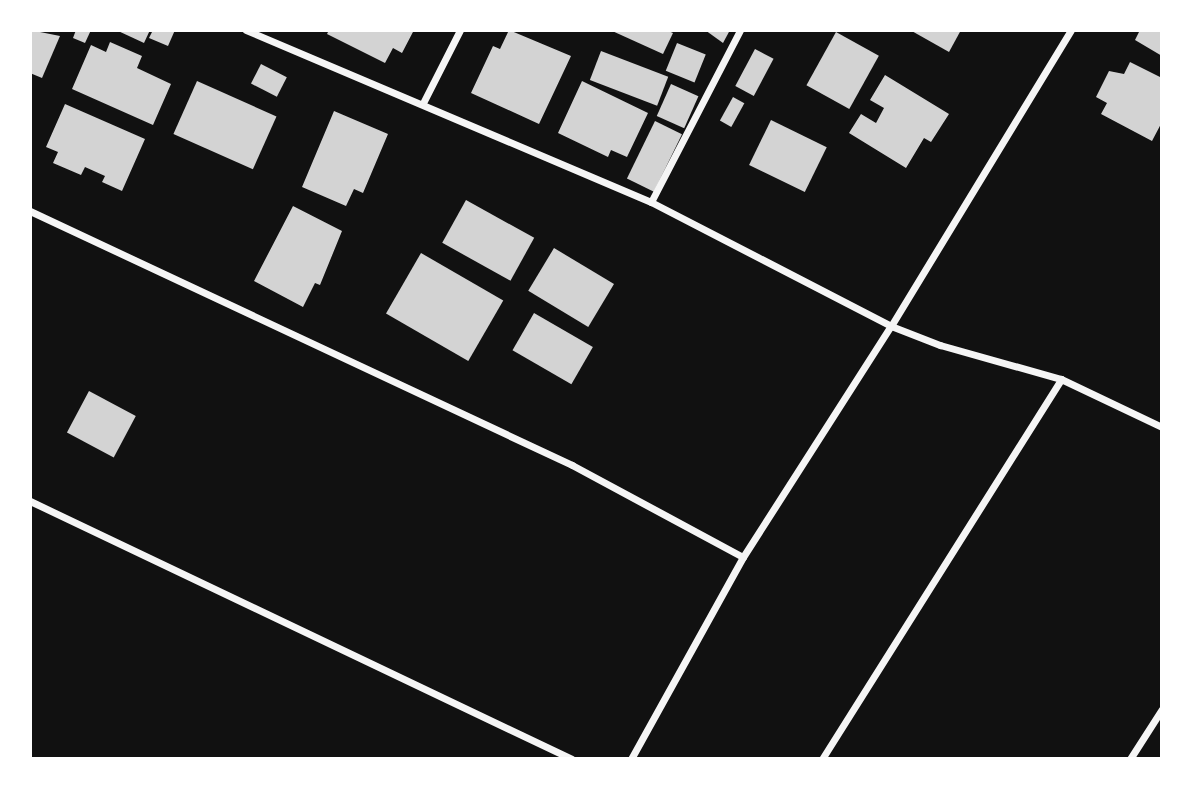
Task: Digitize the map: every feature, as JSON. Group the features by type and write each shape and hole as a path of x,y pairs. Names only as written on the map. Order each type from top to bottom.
{"street":[{"path":"246,30 651,202 891,326 940,345 1061,379 1162,428"},
{"path":"423,103 460,30"},
{"path":"651,202 740,30"},
{"path":"631,759 743,557 891,326 1071,30"},
{"path":"30,211 572,464 743,557"},
{"path":"822,759 1061,379"},
{"path":"30,501 572,759"},
{"path":"1130,759 1162,709"}],"building":[{"path":"30,30 60,36 42,78 30,73"},
{"path":"76,30 91,30 85,43 73,38"},
{"path":"116,30 150,30 144,43"},
{"path":"153,30 175,30 168,46 149,38"},
{"path":"329,30 414,30 402,53 393,48 385,63 327,34"},
{"path":"509,30 571,56 539,124 471,93 493,46 500,49"},
{"path":"610,30 666,30 673,33 663,54"},
{"path":"705,30 730,30 723,43"},
{"path":"910,30 961,30 949,52"},
{"path":"1140,30 1162,30 1162,56 1135,40"},
{"path":"836,32 879,56 849,109 806,85"},
{"path":"110,42 142,56 137,68 171,84 153,125 72,89 91,45 106,52"},
{"path":"677,43 706,55 695,82 666,71"},
{"path":"755,49 774,59 754,96 735,86"},
{"path":"601,51 668,77 657,106 590,80"},
{"path":"1130,62 1162,78 1162,122 1152,141 1101,114 1107,103 1096,97 1109,71 1124,74"},
{"path":"261,64 287,77 277,97 251,84"},
{"path":"885,75 949,114 931,142 924,138 906,168 849,133 861,114 876,123 884,108 870,100"},
{"path":"197,81 276,116 253,169 173,134"},
{"path":"582,81 648,113 627,157 611,150 608,157 558,133"},
{"path":"671,84 698,96 684,128 657,116"},
{"path":"733,97 744,103 731,127 720,121"},
{"path":"65,104 145,139 122,191 102,182 105,176 85,167 81,175 53,163 58,152 46,147"},
{"path":"334,111 388,134 363,193 354,189 346,206 302,187"},
{"path":"771,120 827,147 805,192 749,165"},
{"path":"655,121 682,134 654,192 627,179"},
{"path":"466,200 534,238 510,281 442,243"},
{"path":"293,206 342,231 320,285 315,283 303,307 254,281"},
{"path":"554,248 614,284 588,327 528,291"},
{"path":"421,253 503,300 468,361 386,314"},
{"path":"534,313 593,347 571,384 512,350"},
{"path":"89,391 136,416 114,457 67,432"}]}
